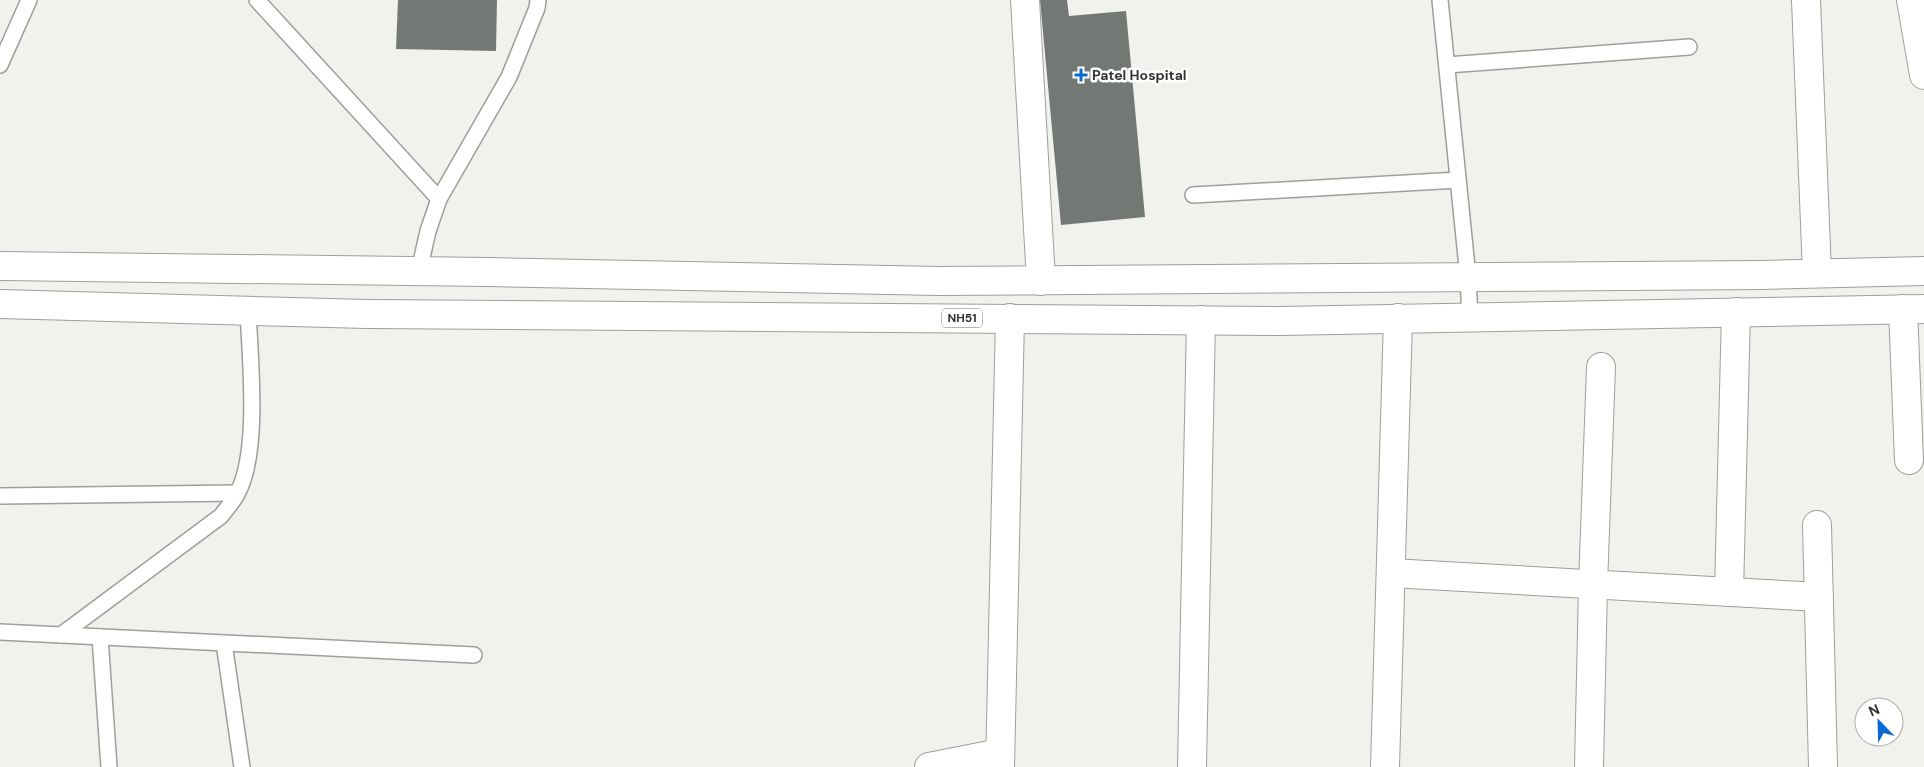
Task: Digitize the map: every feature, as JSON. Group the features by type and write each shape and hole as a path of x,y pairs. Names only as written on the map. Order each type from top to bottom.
{"main road":[{"path":"1025,0 1041,281"},
{"path":"1806,0 1818,274"},
{"path":"1910,0 1924,75"},
{"path":"0,266 419,271 929,281 1818,274 1924,271"},
{"name":"NH51","path":"0,304 377,314 1280,321 1914,309"},
{"path":"1909,460 1914,309"},
{"path":"1729,592 1736,312"},
{"path":"929,767 1000,760 1010,318"},
{"path":"1385,767 1398,318"},
{"path":"1192,767 1202,320"},
{"path":"1589,767 1592,584 1601,367"},
{"path":"1817,525 1823,767"},
{"path":"1390,573 1818,597"}],"lane":[{"path":"0,65 30,0"},
{"path":"258,0 439,199"},
{"path":"419,271 428,231 439,199 509,76 537,8 538,0"},
{"path":"1440,0 1468,277 1470,317"},
{"path":"1447,65 1689,47"},
{"path":"1193,195 1458,180"},
{"path":"61,635 221,516 238,493 248,458 251,406 248,310"},
{"path":"0,496 238,493"},
{"path":"0,632 474,655"},
{"path":"100,637 109,767"},
{"path":"224,643 242,767"}],"building":[{"path":"398,0 497,0 496,51 396,49"},
{"path":"1040,0 1067,0 1069,16 1126,11 1145,217 1061,225"}],"place":[{"name":"Patel Hospital","path":"1081,75"}]}
